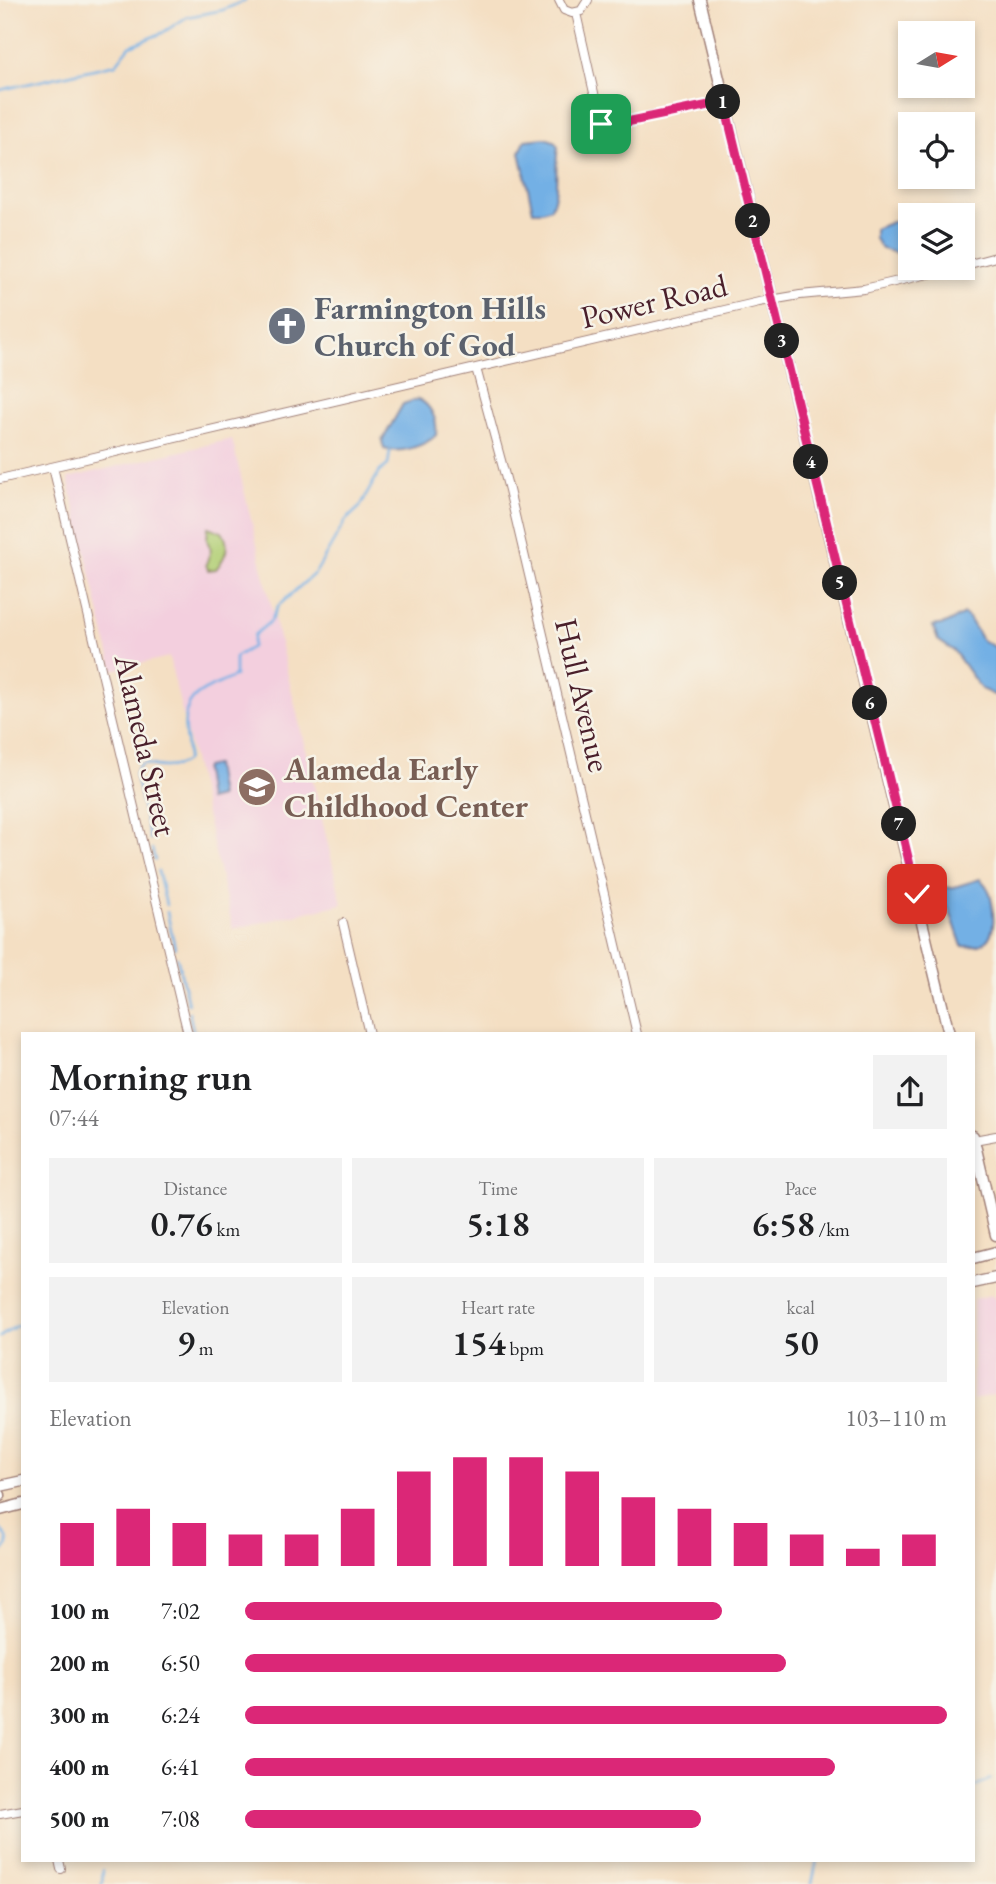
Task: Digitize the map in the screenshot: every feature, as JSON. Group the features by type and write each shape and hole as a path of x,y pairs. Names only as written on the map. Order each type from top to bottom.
{"street":[{"path":"559,0 564,10 576,13 585,8 588,0"},
{"path":"700,0 949,1032"},
{"path":"576,13 601,124 607,126 724,102"},
{"path":"975,263 996,257"},
{"name":"Power Road","path":"0,479 772,299 864,289 903,280"},
{"name":"Hull Avenue","path":"476,368 503,464 637,1032"},
{"name":"Alameda Street","path":"54,467 188,1032"},
{"path":"343,923 369,1032"},
{"path":"975,1138 996,1136"},
{"path":"975,1142 996,1235"},
{"path":"975,1257 996,1252"},
{"path":"975,1283 996,1278"},
{"path":"0,1486 21,1481"},
{"path":"0,1510 21,1505"},
{"path":"0,1814 21,1810"}],"shaded area":[{"name":"Alameda Early Childhood Center","path":"232,439 342,904 233,929 169,657 113,670 68,478"},
{"path":"992,1295 996,1300 996,1394 975,1399 975,1299"}],"green space":[{"path":"208,527 222,532 227,546 216,569 208,570 206,564 211,550 207,540"}],"water":[{"path":"545,138 554,141 558,147 554,200 551,208 533,211 520,152 525,140"},
{"path":"898,221 898,253 882,249 875,239 875,229"},
{"path":"418,399 427,405 433,414 436,435 412,448 384,449 382,441 403,404"},
{"path":"964,614 982,640 996,648 996,696 981,689 954,651 938,640 933,626 945,624"},
{"path":"215,765 220,797 208,800 204,771 205,767"},
{"path":"980,879 991,896 992,929 990,936 980,945 962,946 949,909 936,894 938,886 951,888"}],"waterway":[{"path":"0,90 116,64 130,46 162,33 187,17 223,10 246,0"},
{"path":"150,839 135,774 139,766 145,763 160,767 171,766 186,761 185,719 191,701 205,690 235,676 235,657 252,647 254,635 271,621 278,606 316,572 346,520 360,507 379,472 388,465 390,451"},
{"path":"152,849 155,860"},
{"path":"158,871 166,905"},
{"path":"167,912 175,948"},
{"path":"177,957 188,1004"},
{"path":"189,1012 194,1032"},
{"path":"0,1337 21,1325"},
{"path":"0,1529 7,1537 8,1544 0,1555"},
{"path":"975,1786 991,1779"},
{"path":"812,1884 817,1862"},
{"path":"102,1884 103,1870"}],"place":[{"name":"Farmington Hills Church of God","path":"287,326"},
{"name":"Alameda Early Childhood Center","path":"257,787"}],"route":[{"path":"601,124 607,126 724,102 917,894"}]}
